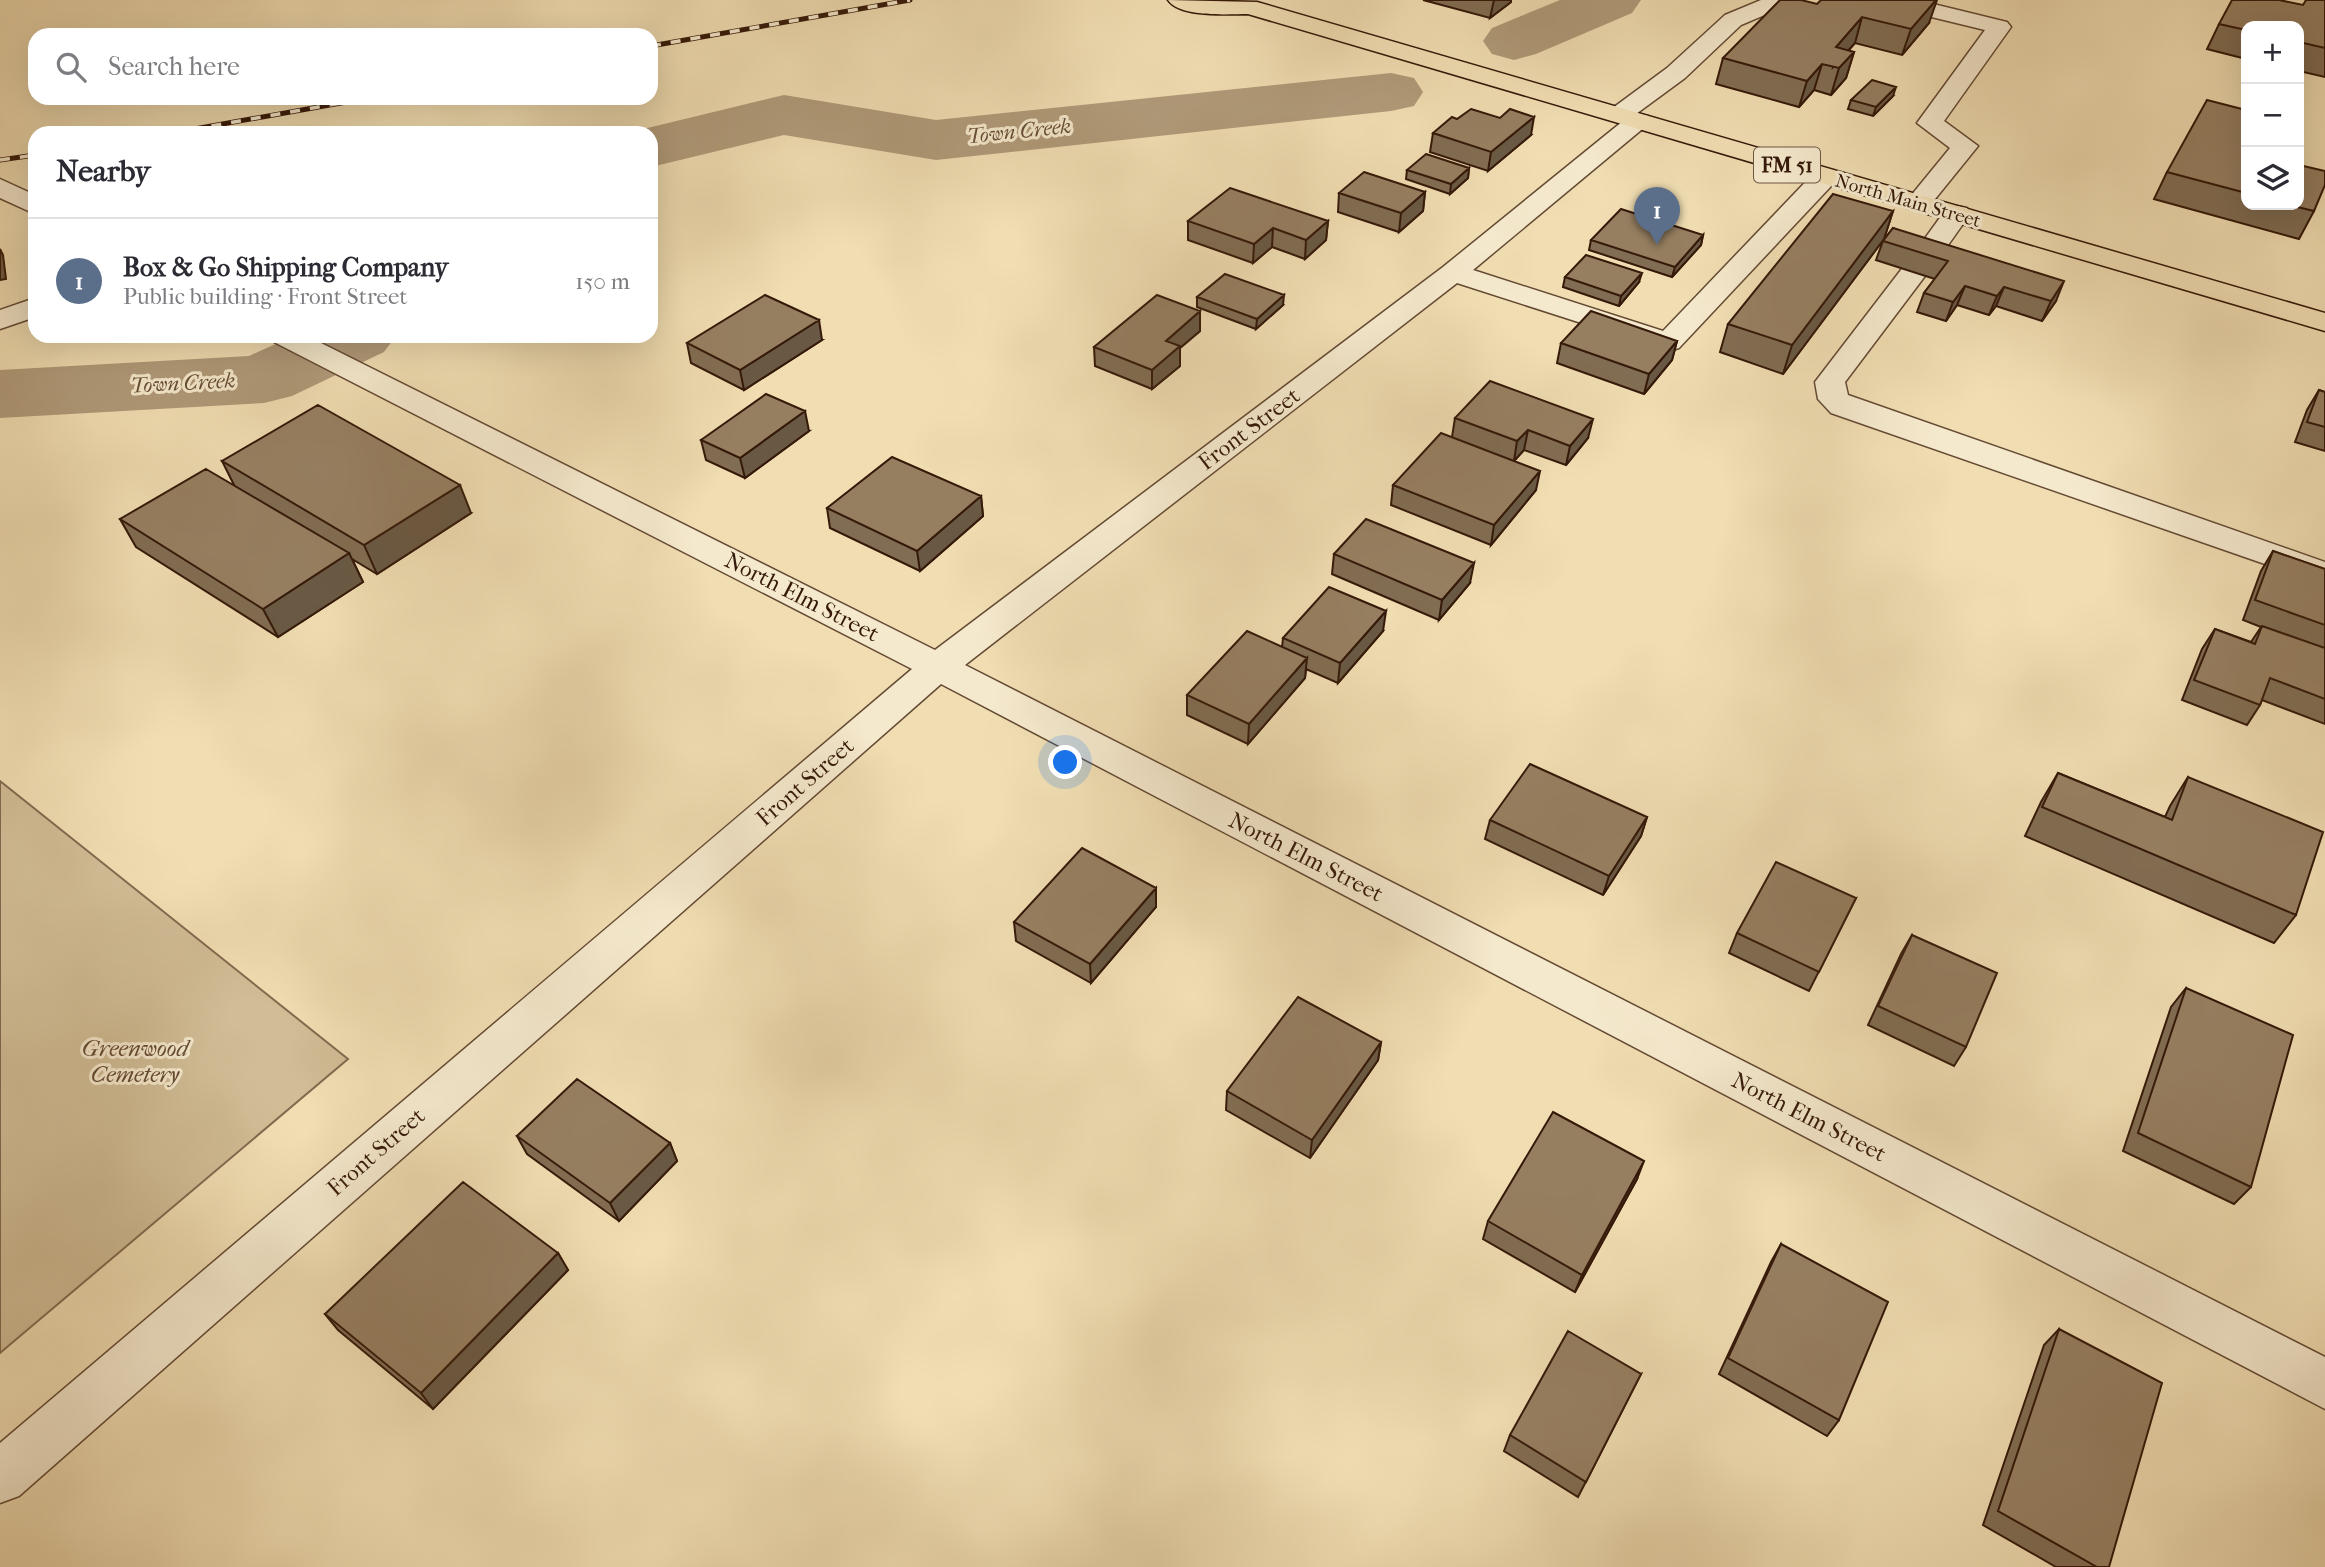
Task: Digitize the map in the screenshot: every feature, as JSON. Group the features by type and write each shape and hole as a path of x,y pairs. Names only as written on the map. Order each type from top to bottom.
{"main road":[{"name":"North Main Street","path":"1179,0 1202,7 1246,4 1825,177 2325,322"}],"street":[{"name":"Front Street","path":"0,1477 938,667 1453,273 1629,118 1733,20 1780,0"},
{"path":"1890,0 1999,27 1930,123 1965,146 1918,203"},
{"path":"1453,273 1669,342 1825,177"},
{"path":"0,187 28,202"},
{"path":"1956,215 1830,382 1833,399 1842,406 2325,574"},
{"path":"0,320 28,309"},
{"name":"North Elm Street","path":"298,343 938,667 2325,1384"}],"green space":[{"name":"Greenwood Cemetery","path":"0,781 348,1059 0,1353"}],"building":[{"path":"1780,0 1801,0 1817,4 1821,0 1936,0 1911,29 1862,17 1836,47 1854,52 1839,68 1822,64 1807,81 1723,58"},
{"path":"2232,0 2279,0 2303,5 2306,0 2325,0 2325,48 2304,43 2304,21 2241,21 2241,29 2219,24"},
{"path":"1872,80 1896,87 1876,107 1851,100"},
{"path":"2207,100 2241,109 2241,192 2167,172"},
{"path":"1471,109 1500,118 1510,109 1534,117 1491,152 1433,133 1452,117 1457,119"},
{"path":"1426,154 1469,168 1451,184 1407,170"},
{"path":"2304,166 2325,171 2325,185 2314,211 2304,209"},
{"path":"1364,172 1425,192 1401,213 1339,193"},
{"path":"1230,188 1328,221 1306,240 1273,228 1254,244 1188,221"},
{"path":"1833,194 1893,211 1792,345 1728,324"},
{"path":"1621,209 1703,235 1675,267 1591,240"},
{"path":"1893,228 2064,281 2051,301 2004,287 1997,296 1965,286 1953,302 1924,293 1948,261 1883,241"},
{"path":"1586,255 1642,273 1621,296 1565,277"},
{"path":"1225,274 1284,295 1257,319 1197,297"},
{"path":"765,295 819,320 740,370 687,343"},
{"path":"1157,295 1200,311 1166,341 1180,346 1152,370 1094,347"},
{"path":"1591,311 1677,341 1649,374 1561,343"},
{"path":"1490,381 1593,419 1570,446 1528,430 1517,441 1455,418"},
{"path":"2319,390 2325,392 2325,427 2307,422"},
{"path":"766,394 805,411 740,458 701,440"},
{"path":"318,405 460,485 364,545 222,461"},
{"path":"1441,433 1540,471 1494,525 1393,485"},
{"path":"892,457 981,496 917,551 827,508"},
{"path":"206,469 349,553 263,609 120,519"},
{"path":"1366,519 1474,563 1442,600 1334,554"},
{"path":"2273,551 2325,569 2325,625 2255,600"},
{"path":"1329,587 1386,611 1340,663 1283,638"},
{"path":"2262,626 2325,648 2325,699 2270,678 2260,705 2194,680 2215,629 2255,644"},
{"path":"1247,631 1307,658 1249,724 1187,695"},
{"path":"1530,764 1647,817 1609,876 1490,820"},
{"path":"2058,773 2172,820 2188,777 2323,832 2296,915 2042,807"},
{"path":"1082,848 1156,888 1090,964 1014,922"},
{"path":"1776,862 1856,898 1819,972 1737,933"},
{"path":"1912,935 1997,973 1966,1047 1878,1006"},
{"path":"2186,988 2293,1035 2251,1187 2138,1133"},
{"path":"1298,997 1381,1042 1312,1140 1227,1091"},
{"path":"577,1079 670,1143 610,1203 517,1136"},
{"path":"1553,1112 1644,1161 1582,1275 1488,1221"},
{"path":"463,1182 558,1253 421,1393 325,1314"},
{"path":"1781,1244 1888,1302 1839,1420 1728,1358"},
{"path":"2059,1329 2162,1383 2109,1567 2097,1567 1998,1511"},
{"path":"1568,1331 1641,1374 1586,1482 1510,1435"}],"waterway":[{"name":"Town Creek","path":"1514,41 1611,0"},
{"name":"Town Creek","path":"658,145 784,115 936,140 1391,92"},
{"name":"Town Creek","path":"0,394 264,379 342,343"}],"railway":[{"path":"658,45 910,0"},
{"path":"211,126 330,105"},
{"path":"0,160 28,156"}],"place":[{"name":"Box & Go Shipping Company","path":"1657,245"}]}
